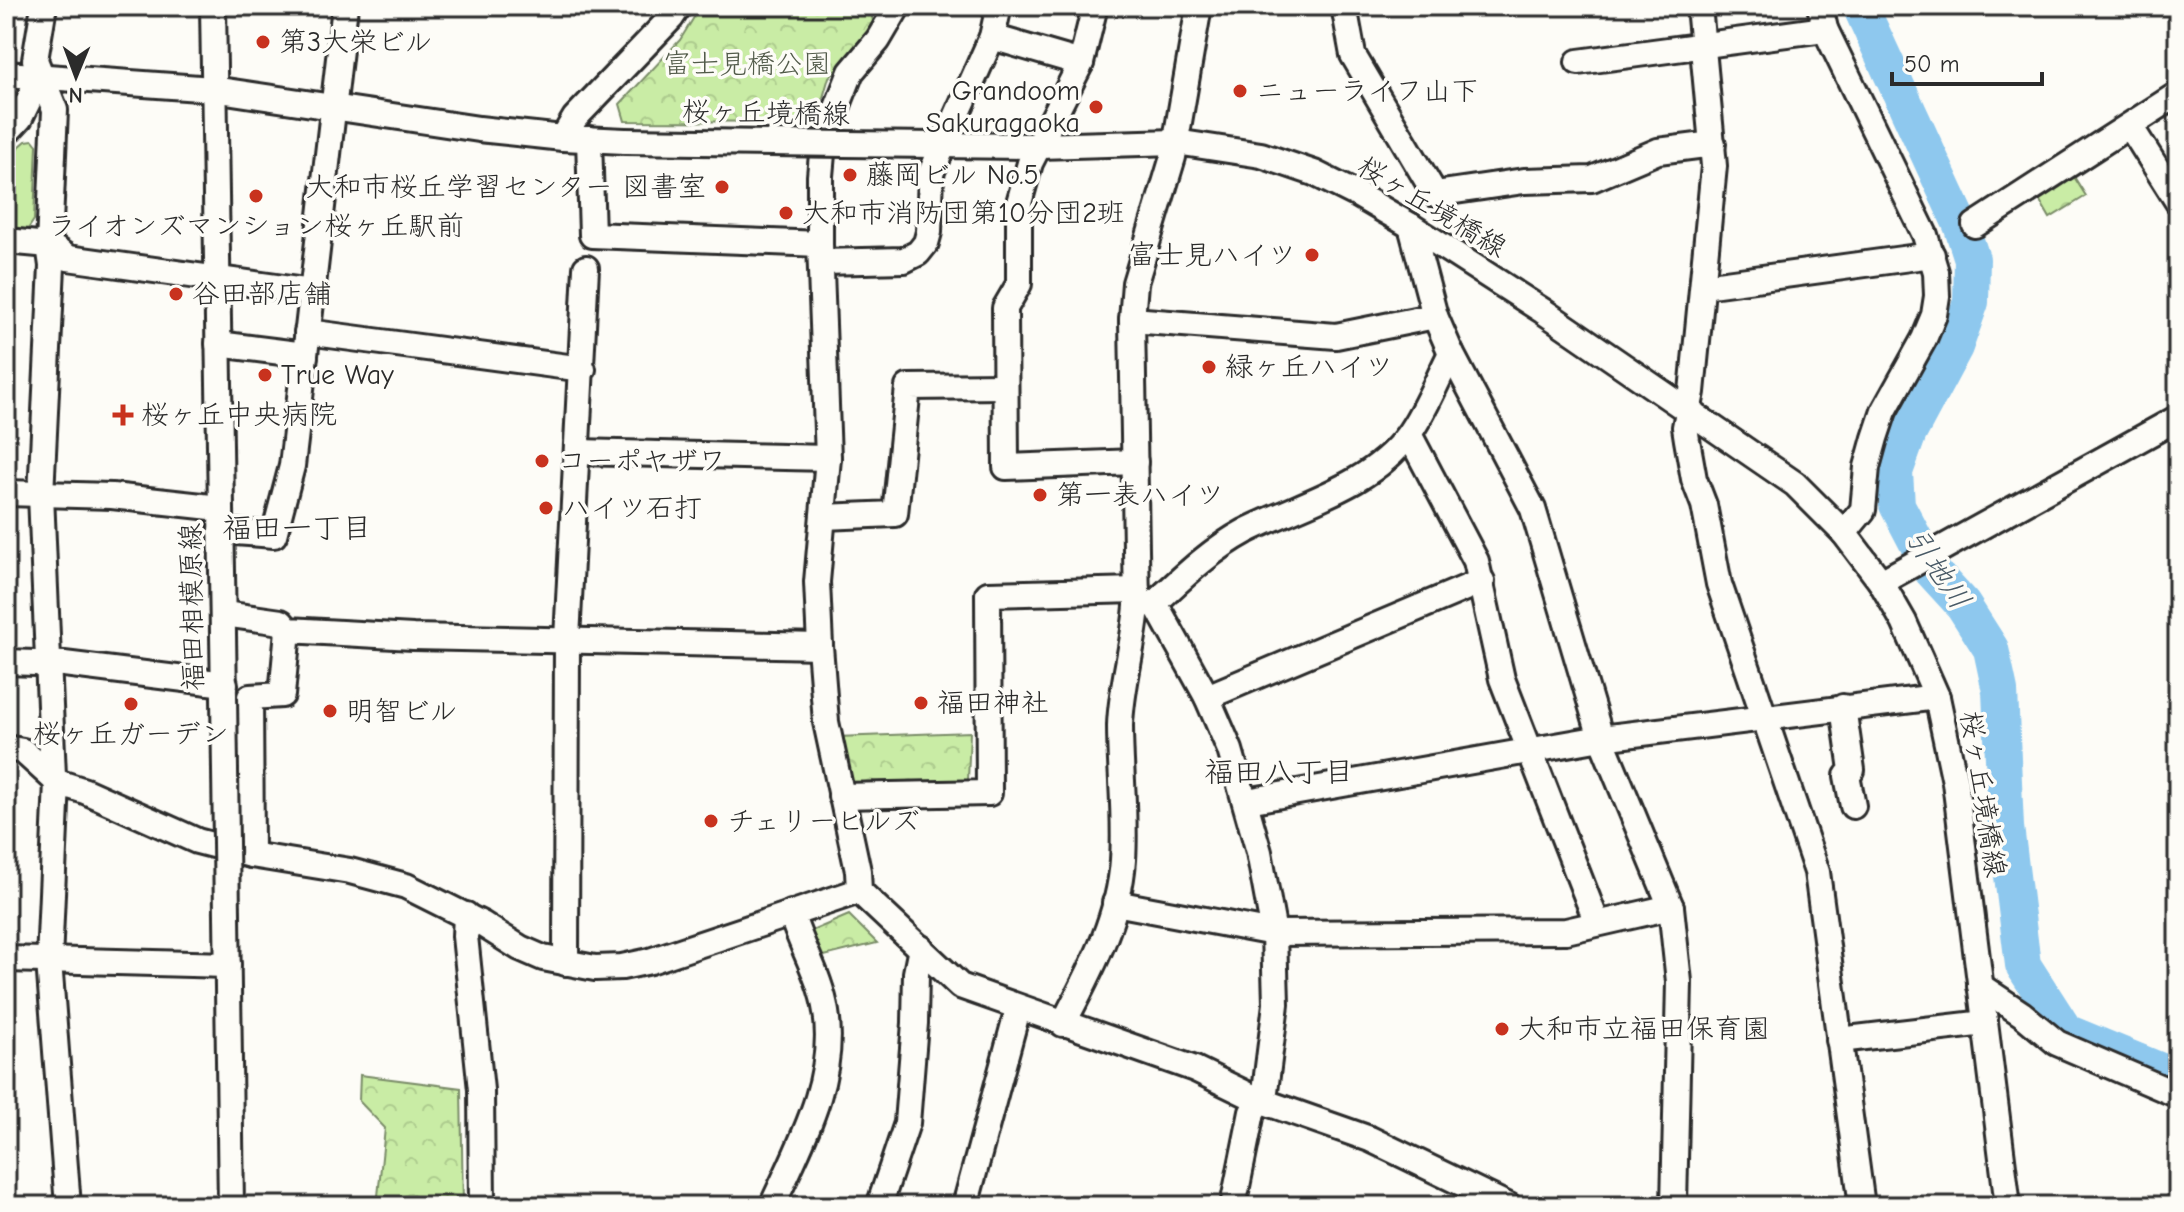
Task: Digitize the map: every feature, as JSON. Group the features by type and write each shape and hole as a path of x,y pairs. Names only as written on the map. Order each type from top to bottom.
{"street":[{"path":"44,6 35,60 25,75 12,126 38,128 54,135"},
{"name":"福田相模原線","path":"213,6 231,1206"},
{"path":"6,493 112,496 274,535 292,466 345,6"},
{"path":"563,138 575,118 679,6"},
{"path":"589,139 592,235 904,260 918,253 926,243 929,232 929,184 942,145 992,37 999,6"},
{"path":"1095,6 1081,63 1027,171 1019,203 1019,284 1005,308 1006,467 1135,462"},
{"path":"1063,1024 1099,957 1123,863 1120,723 1143,600 1135,462 1132,320 1135,283 1176,142 1199,6"},
{"path":"1344,6 1353,55 1435,194 1524,181 1592,179 1658,151 1713,144"},
{"path":"1699,6 1714,166 1687,440 1694,479 1704,505 1719,584 1817,872 1862,1206"},
{"path":"889,8 878,40 851,72 836,105 822,154 821,253 828,458 817,582 820,646 826,722 858,871 859,891 960,986 1195,1069 1259,1100 1370,1139 1509,1206"},
{"path":"1578,62 1704,45 1823,18 1925,235 1932,255 1937,296 1934,315 1884,411 1867,467 1863,510 1844,533"},
{"path":"992,37 1081,63"},
{"path":"25,75 55,110"},
{"name":"桜ヶ丘境橋線","path":"25,75 213,89 479,129 563,138 1039,146 1176,142 1261,155 1314,173 1358,195 1411,226 1688,409 1795,484 1889,577 1937,697 1955,782 2008,1206"},
{"path":"68,1206 49,961 55,779 41,495 52,266 49,245 55,110 79,81"},
{"path":"1975,225 2178,94"},
{"path":"2130,126 2178,202"},
{"path":"1411,226 1435,316 1451,353 1533,509 1601,738 1671,907 1679,982 1674,1206"},
{"path":"6,241 49,245 68,258 312,292"},
{"path":"1703,286 1932,255"},
{"path":"566,963 567,639 586,268"},
{"path":"1132,320 1325,336 1435,316"},
{"path":"218,344 306,344 583,369"},
{"path":"841,796 989,793 988,594 1143,600 1208,554 1246,532 1341,488 1377,466 1409,434 1451,353"},
{"path":"823,517 895,514 908,387 1004,386"},
{"path":"1889,577 2178,418"},
{"path":"1409,434 1476,561 1502,679 1597,923"},
{"path":"577,452 828,458"},
{"path":"1207,697 1482,581"},
{"path":"1143,600 1207,697 1230,750 1247,801 1274,933 1276,1004 1265,1091 1252,1112 1233,1206"},
{"path":"224,614 281,622 288,630 413,637 820,646"},
{"path":"251,855 250,697 282,695 288,630"},
{"path":"6,662 47,664 224,690"},
{"path":"1247,801 1601,738 1937,697"},
{"path":"1843,707 1852,770 1847,776 1853,806"},
{"path":"6,748 23,751 55,779 197,841 251,855 350,871 406,886 466,915 520,948 566,963 595,968 636,964 859,891"},
{"path":"1115,903 1274,933 1566,931 1671,907"},
{"path":"772,1206 818,1098 828,1033 821,991 791,913"},
{"path":"466,915 466,948 481,1090 482,1206"},
{"path":"879,1206 907,1123 916,973 921,948"},
{"path":"6,959 228,965"},
{"path":"1980,986 2022,1014 2057,1043 2178,1095"},
{"path":"965,1206 1018,1009"},
{"path":"1839,1040 1985,1023"}],"green space":[{"name":"富士見橋公園","path":"701,6 821,6 871,13 875,29 829,77 816,122 625,121 620,104 680,40"},
{"path":"33,140 37,145 34,220 28,229 6,227 6,158 26,141"},
{"path":"2071,172 2086,196 2050,218 2036,194"},
{"path":"970,732 968,781 848,785 837,737"},
{"path":"849,915 877,943 816,958 809,932"},
{"path":"360,1075 461,1088 463,1206 377,1206 385,1128 359,1101"}],"waterway":[{"name":"引地川","path":"1860,6 1961,225 1972,259 1971,302 1955,347 1909,433 1895,472 1897,505 1931,570 1963,605 1991,649 2000,691 2006,827 2023,965 2066,1032 2178,1078"}],"place":[{"name":"第3大栄ビル","path":"263,42"},
{"name":"ニューライフ山下","path":"1240,91"},
{"name":"Grandoom Sakuragaoka","path":"1096,107"},
{"name":"藤岡ビル No.5","path":"850,175"},
{"name":"大和市桜丘学習センター 図書室","path":"722,187"},
{"name":"ライオンズマンション桜ヶ丘駅前","path":"256,196"},
{"name":"大和市消防団第10分団2班","path":"786,213"},
{"name":"富士見ハイツ","path":"1312,255"},
{"name":"谷田部店舗","path":"176,294"},
{"name":"緑ヶ丘ハイツ","path":"1209,367"},
{"name":"True Way","path":"265,375"},
{"name":"桜ヶ丘中央病院","path":"123,415"},
{"name":"コーポヤザワ","path":"542,461"},
{"name":"第一表ハイツ","path":"1040,495"},
{"name":"ハイツ石打","path":"546,508"},
{"name":"福田神社","path":"921,703"},
{"name":"桜ヶ丘ガーデン","path":"131,704"},
{"name":"明智ビル","path":"330,711"},
{"name":"チェリーヒルズ","path":"711,821"},
{"name":"大和市立福田保育園","path":"1502,1029"}],"district":[{"name":"福田一丁目","path":"297,528"},
{"name":"福田八丁目","path":"1279,772"}]}
